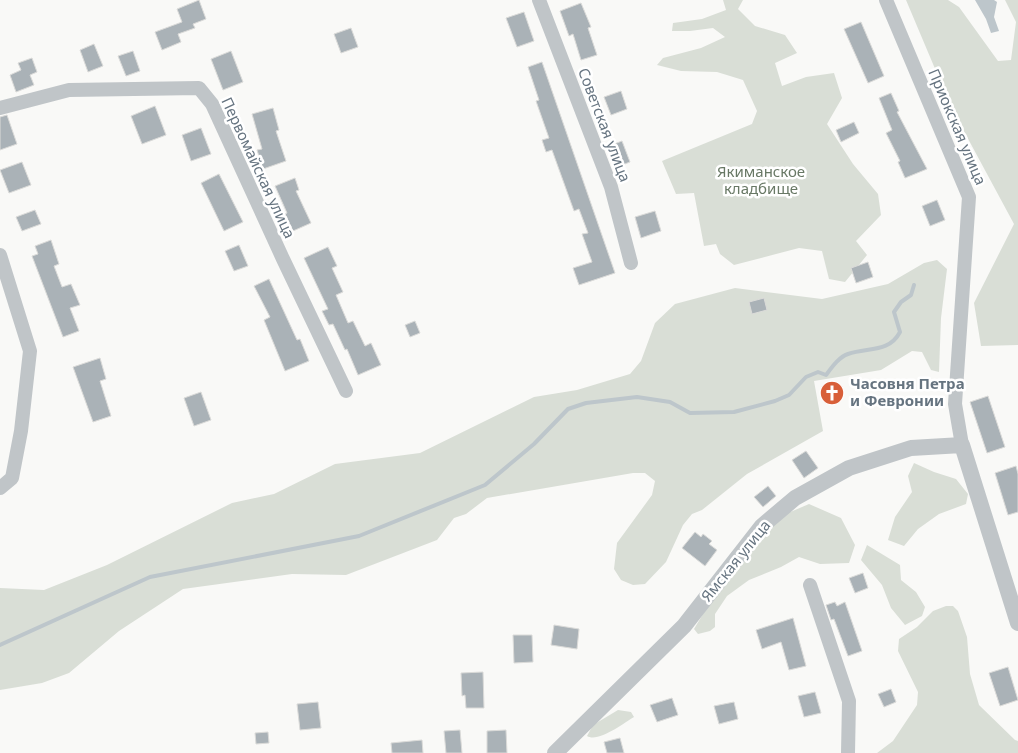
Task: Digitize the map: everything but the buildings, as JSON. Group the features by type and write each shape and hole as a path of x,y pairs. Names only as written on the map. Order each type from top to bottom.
{"street":[{"name":"Советская улица","path":"539,0 611,187 631,263"},
{"name":"Приокская улица","path":"886,0 969,197 955,404 962,445"},
{"name":"Первомайская улица","path":"0,108 69,90 199,88 212,104 346,392"},
{"path":"0,255 30,351 21,431 12,478 0,488"},
{"path":"962,445 1018,623"},
{"name":"Ямская улица","path":"555,753 684,626 762,526 795,498 849,468 911,448 962,445"},
{"path":"810,585 848,701 848,753"}],"green space":[{"name":"Якиманское кладбище","path":"723,0 743,0 738,9 755,26 785,35 797,53 775,63 782,86 806,77 834,73 842,98 827,124 853,164 878,194 881,215 856,241 867,255 845,282 829,279 822,251 799,248 734,265 720,254 716,244 704,246 694,193 676,194 662,161 752,124 757,111 743,80 717,72 681,71 657,65 663,58 701,48 725,37 713,28 672,31 673,23 702,19 726,10"},
{"path":"906,0 948,0 959,7 998,61 1011,60 1016,22 1005,0 1018,0 1018,345 981,346 974,303 1014,224 952,109"},
{"path":"937,260 947,269 941,318 939,372 931,370 922,352 912,351 881,370 814,381 823,431 747,474 702,510 692,514 683,525 666,562 645,584 633,585 621,580 614,569 617,543 652,495 655,481 645,473 633,473 487,498 466,514 454,518 437,540 346,575 292,574 183,589 119,631 69,673 42,683 0,690 0,588 44,590 107,565 232,503 274,494 335,464 420,453 534,397 577,390 630,374 641,361 655,323 675,304 735,288 822,299 888,284 924,263"},
{"path":"914,463 956,479 968,494 966,504 939,514 918,529 904,546 888,540 895,517 912,492 908,476"},
{"path":"809,504 841,518 855,545 849,563 820,564 799,557 781,567 749,580 727,596 715,614 715,627 710,631 698,634 694,629 709,604 765,533 788,513"},
{"path":"867,545 900,565 901,580 916,592 925,607 922,616 905,625 891,608 882,585 861,560"},
{"path":"946,606 953,606 958,611 967,637 970,674 979,705 1018,741 1018,753 877,753 893,741 917,705 918,692 898,651 899,639 917,627 933,611"},
{"path":"618,710 631,712 634,717 604,735 598,737 587,736 593,725"}],"shaded area":[{"path":"975,0 994,0 997,2 994,17 999,31 991,33 986,19"}],"waterway":[{"path":"0,645 150,577 359,536 485,485 534,444 568,409 586,403 637,397 670,402 690,413 734,412 775,401 789,395 806,377 818,372 826,375 845,355 884,346 895,339 900,332 894,312 901,302 911,295 914,285"}],"place":[{"name":"Часовня Петра и Февронии","path":"832,393"}]}
